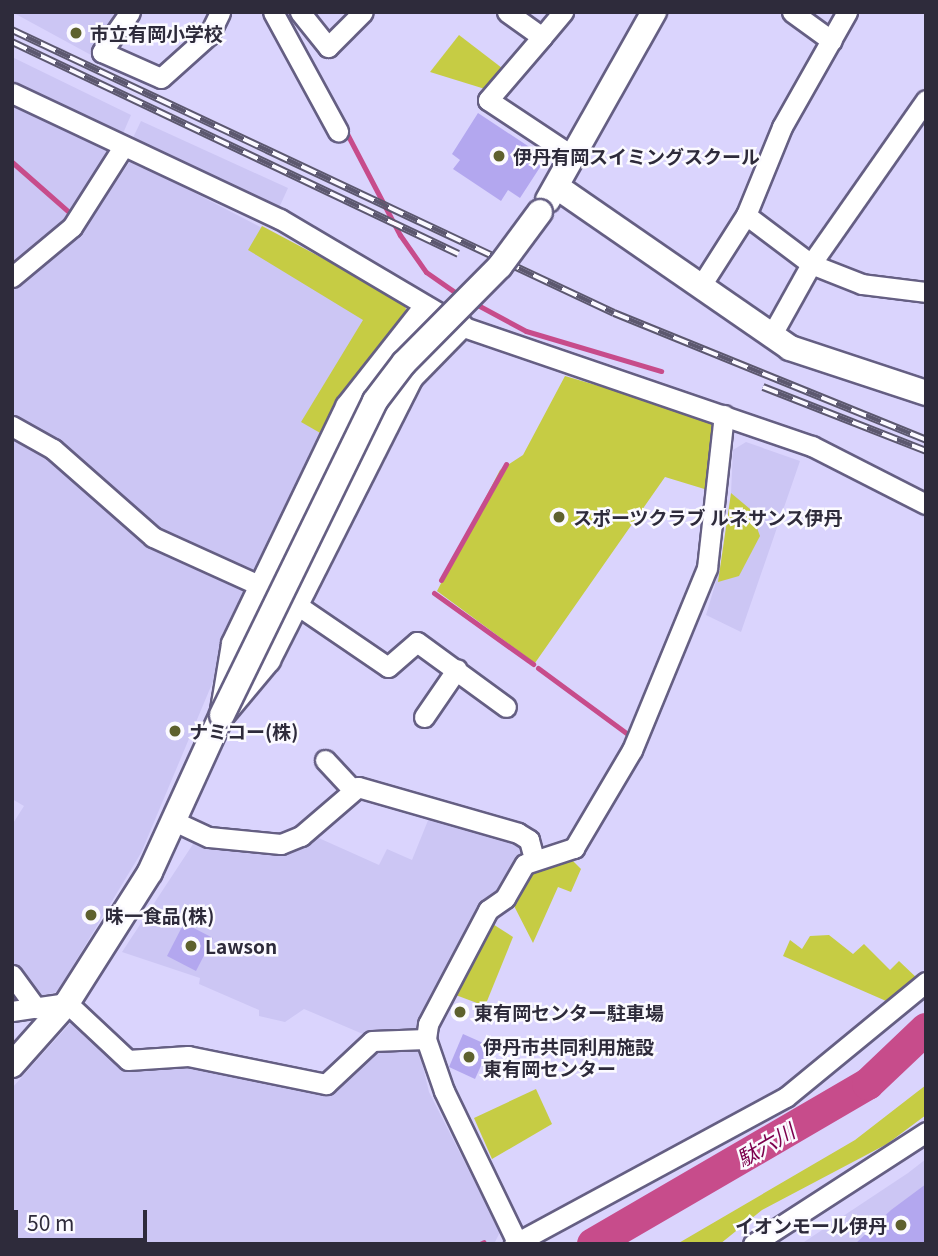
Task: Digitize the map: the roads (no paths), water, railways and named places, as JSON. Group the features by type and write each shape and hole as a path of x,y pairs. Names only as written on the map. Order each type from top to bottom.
{"street":[{"path":"130,12 102,52 161,78 207,37 220,12"},
{"path":"273,12 338,131"},
{"path":"300,12 328,47 362,12"},
{"path":"507,12 542,37"},
{"path":"563,12 488,100 574,157"},
{"path":"12,1065 67,1003 150,872 222,715 374,401 404,363 500,266 540,212 557,187 654,12"},
{"path":"792,12 832,41"},
{"path":"702,284 746,215 782,127 847,12"},
{"path":"12,93 281,219 425,309 461,326 812,446 926,503"},
{"path":"771,336 811,264 926,100"},
{"path":"12,277 72,227 123,146"},
{"path":"557,187 801,354 926,393"},
{"path":"746,215 811,264 862,284 926,292"},
{"path":"222,715 234,644 348,407 425,309"},
{"path":"222,715 268,660 411,377 461,326"},
{"path":"724,415 707,568 632,750 574,848 534,859 481,919 426,1039 444,1091 516,1243 786,1097 926,982"},
{"path":"12,425 61,455 153,537 261,586"},
{"path":"297,605 388,667 417,642 506,707"},
{"path":"424,717 457,670"},
{"path":"325,760 352,789"},
{"path":"174,821 209,837 281,844 301,836 352,789 384,790 518,832 529,840 534,859"},
{"path":"12,975 36,1008"},
{"path":"67,1003 128,1060 188,1056 326,1084 372,1041 426,1039"},
{"path":"12,1011 67,1003"},
{"path":"753,1244 926,1132"}],"waterway":[{"path":"344,128 400,235 426,272 459,295"},
{"path":"12,162 71,214"},
{"path":"474,303 526,331 661,371"},
{"path":"441,580 506,464"},
{"path":"434,593 533,664"},
{"path":"538,668 629,735"},
{"name":"駄六川","path":"593,1244 868,1084 926,1029"},
{"path":"480,1244 484,1242"}],"railway":[{"path":"12,30 614,313 926,440"},
{"path":"12,42 458,254"},
{"path":"763,387 926,451"}],"place":[{"name":"市立有岡小学校","path":"76,33"},
{"name":"伊丹有岡スイミングスクール","path":"499,156"},
{"name":"スポーツクラブ ルネサンス伊丹","path":"559,517"},
{"name":"ナミコー(株)","path":"175,731"},
{"name":"味一食品(株)","path":"91,915"},
{"name":"Lawson","path":"191,946"},
{"name":"東有岡センター駐車場","path":"460,1012"},
{"name":"伊丹市共同利用施設 東有岡センター","path":"469,1057"},
{"name":"イオンモール伊丹","path":"901,1225"}]}
